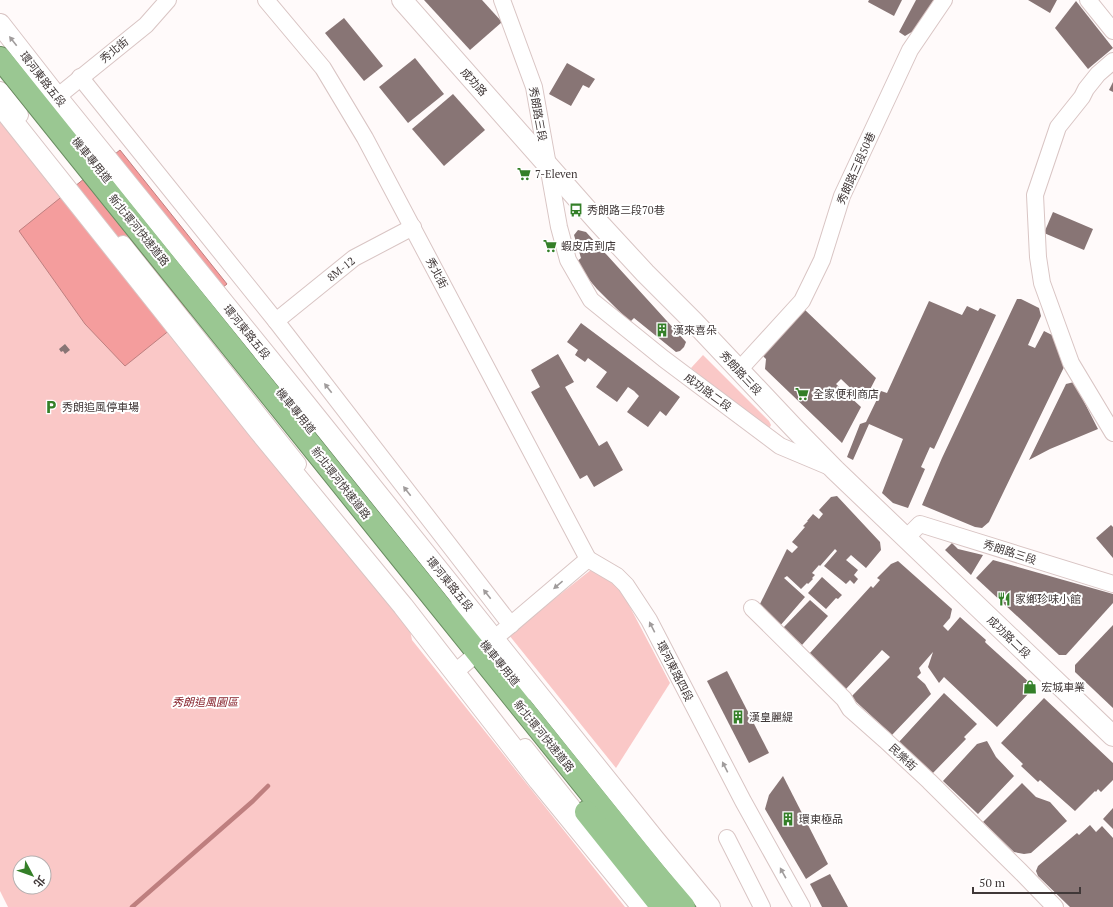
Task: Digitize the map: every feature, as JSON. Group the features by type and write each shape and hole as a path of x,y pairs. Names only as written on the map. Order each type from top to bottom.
{"highway":[{"name":"新北環河快速道路","path":"0,58 471,660 662,907"},
{"name":"新北環河快速道路","path":"0,78 267,413 471,660 684,907"}],"street":[{"name":"秀北街","path":"57,97 146,25 168,0"},
{"name":"秀北街","path":"266,0 323,68 365,138 588,560"},
{"name":"成功路","path":"402,0 547,164"},
{"name":"秀朗路三段","path":"502,0 534,87 547,164 645,273 694,322 835,470 906,538 920,524 1113,584"},
{"name":"秀朗路三段50巷","path":"739,370 802,301 822,260 842,196 910,50 944,0"},
{"path":"1088,0 1113,31"},
{"name":"環河東路五段","path":"0,24 57,97 471,660"},
{"name":"機車專用道","path":"0,46 471,660 654,907"},
{"path":"1113,61 1098,74 1058,127 1035,195 1038,257 1042,283 1071,363 1113,433"},
{"name":"環河東路五段","path":"80,77 276,321 511,624"},
{"name":"機車專用道","path":"0,90 471,660 698,907"},
{"path":"0,105 259,431 403,606 471,660 650,834 710,907"},
{"name":"成功路二段","path":"547,164 559,227 568,260 590,300 670,364 780,446 835,470"},
{"name":"8M-12","path":"276,321 354,258 412,227"},
{"name":"成功路二段","path":"906,538 1113,736"},
{"path":"471,660 511,624 588,560"},
{"name":"環河東路四段","path":"588,560 617,576 626,585 649,620 743,801 802,907"},
{"name":"民樂街","path":"752,608 844,699 850,709 929,781 1055,907"},
{"path":"471,660 534,774 642,907"},
{"path":"727,838 762,907"}],"green space":[{"name":"秀朗追風園區","path":"0,115 410,630 412,640 625,907 8,907 0,891"},
{"path":"703,355 769,421 771,425 770,427 764,427 691,368"},
{"path":"592,569 613,582 621,590 670,683 616,768 509,635"}],"shaded area":[{"path":"120,150 227,284 125,366 85,324 19,231"}],"building":[{"path":"424,0 482,0 502,22 470,50"},
{"path":"869,0 902,0 894,16 868,2"},
{"path":"916,0 936,0 915,30 905,36 899,32"},
{"path":"1028,0 1057,0 1050,13"},
{"path":"1076,1 1113,48 1088,69 1055,28"},
{"path":"344,18 383,66 364,81 325,33"},
{"path":"415,58 444,94 408,123 379,87"},
{"path":"567,63 595,79 589,88 583,85 571,106 549,94"},
{"path":"1113,82 1113,92 1109,90"},
{"path":"453,94 485,130 444,166 412,129"},
{"path":"1053,212 1093,229 1084,250 1044,233"},
{"path":"578,230 586,232 686,342 680,351 676,352 634,318 630,322 597,289 575,263 581,258 574,235"},
{"path":"1017,299 1021,299 1039,308 1041,316 1028,345 1035,348 1044,331 1054,336 1066,363 989,522 982,528 975,527 922,505 942,458"},
{"path":"929,301 962,315 967,306 978,311 980,308 996,315 934,449 930,447 921,467 925,469 908,508 893,503 882,493 903,439 869,424 853,460 847,457 860,424 866,422 881,391 887,393"},
{"path":"804,309 876,378 864,401 841,379 836,384 861,407 842,443 765,369 766,359 763,356"},
{"path":"581,323 680,397 666,416 660,411 648,427 627,412 639,396 634,391 628,387 617,402 596,387 607,372 588,358 585,362 575,355 578,350 567,342"},
{"path":"65,344 70,350 65,354 59,349"},
{"path":"558,354 574,382 565,387 599,446 607,441 623,470 594,487 587,475 580,479 531,392 540,387 531,370"},
{"path":"1074,382 1098,429 1050,449 1029,460 1066,384"},
{"path":"837,496 880,542 881,550 866,568 851,555 846,560 858,570 854,575 858,579 854,584 850,580 846,584 824,566 837,551 835,549 812,573 815,575 812,578 813,579 801,589 787,576 784,578 805,597 779,627 759,606 787,549 792,553 798,547 792,542 805,527 803,526 813,514 819,519 823,514 819,510 831,497"},
{"path":"1111,525 1113,527 1113,558 1096,538"},
{"path":"952,543 958,549 983,555 971,575 945,550"},
{"path":"993,560 1113,594 1113,603 1066,655 1059,655 976,578"},
{"path":"898,561 952,609 950,618 943,626 948,631 960,617 1030,683 1030,692 997,727 944,677 939,683 928,667 933,652 919,668 921,673 917,677 925,684 931,694 892,735 851,697 890,657 882,650 846,689 809,654 871,586 873,588 880,580 877,578 891,564"},
{"path":"822,577 842,595 838,599 836,598 826,609 808,593"},
{"path":"810,600 828,616 802,645 783,628"},
{"path":"1113,625 1113,708 1075,672 1075,665"},
{"name":"漢皇麗緹","path":"727,671 769,753 749,763 707,681"},
{"path":"944,693 977,724 964,737 966,739 932,774 899,742"},
{"path":"1044,698 1113,763 1113,780 1101,792 1098,789 1096,792 1095,791 1075,811 1040,780 1038,782 1021,766 1023,764 1001,743"},
{"path":"987,741 996,757 1014,776 978,814 943,781 977,744"},
{"path":"783,776 828,864 806,879 765,809 769,795"},
{"path":"1022,783 1036,797 1050,802 1067,821 1031,853 1024,854 1014,852 983,822"},
{"path":"1113,808 1113,829 1103,819"},
{"path":"1090,825 1096,832 1102,826 1113,838 1113,907 1070,907 1038,876 1036,871 1038,866 1077,833 1079,835"},
{"path":"830,874 848,907 822,907 810,884"}],"waterway":[{"path":"132,907 253,801 268,786"}],"place":[{"name":"7-Eleven","path":"524,174"},
{"name":"秀朗路三段70巷","path":"576,210"},
{"name":"蝦皮店到店","path":"550,246"},
{"name":"漢來喜朵","path":"662,330"},
{"name":"全家便利商店","path":"802,394"},
{"name":"秀朗追風停車場","path":"51,407"},
{"name":"家鄉珍味小館","path":"1004,599"},
{"name":"宏城車業","path":"1030,687"},
{"name":"漢皇麗緹","path":"738,717"},
{"name":"環東極品","path":"788,819"}]}
